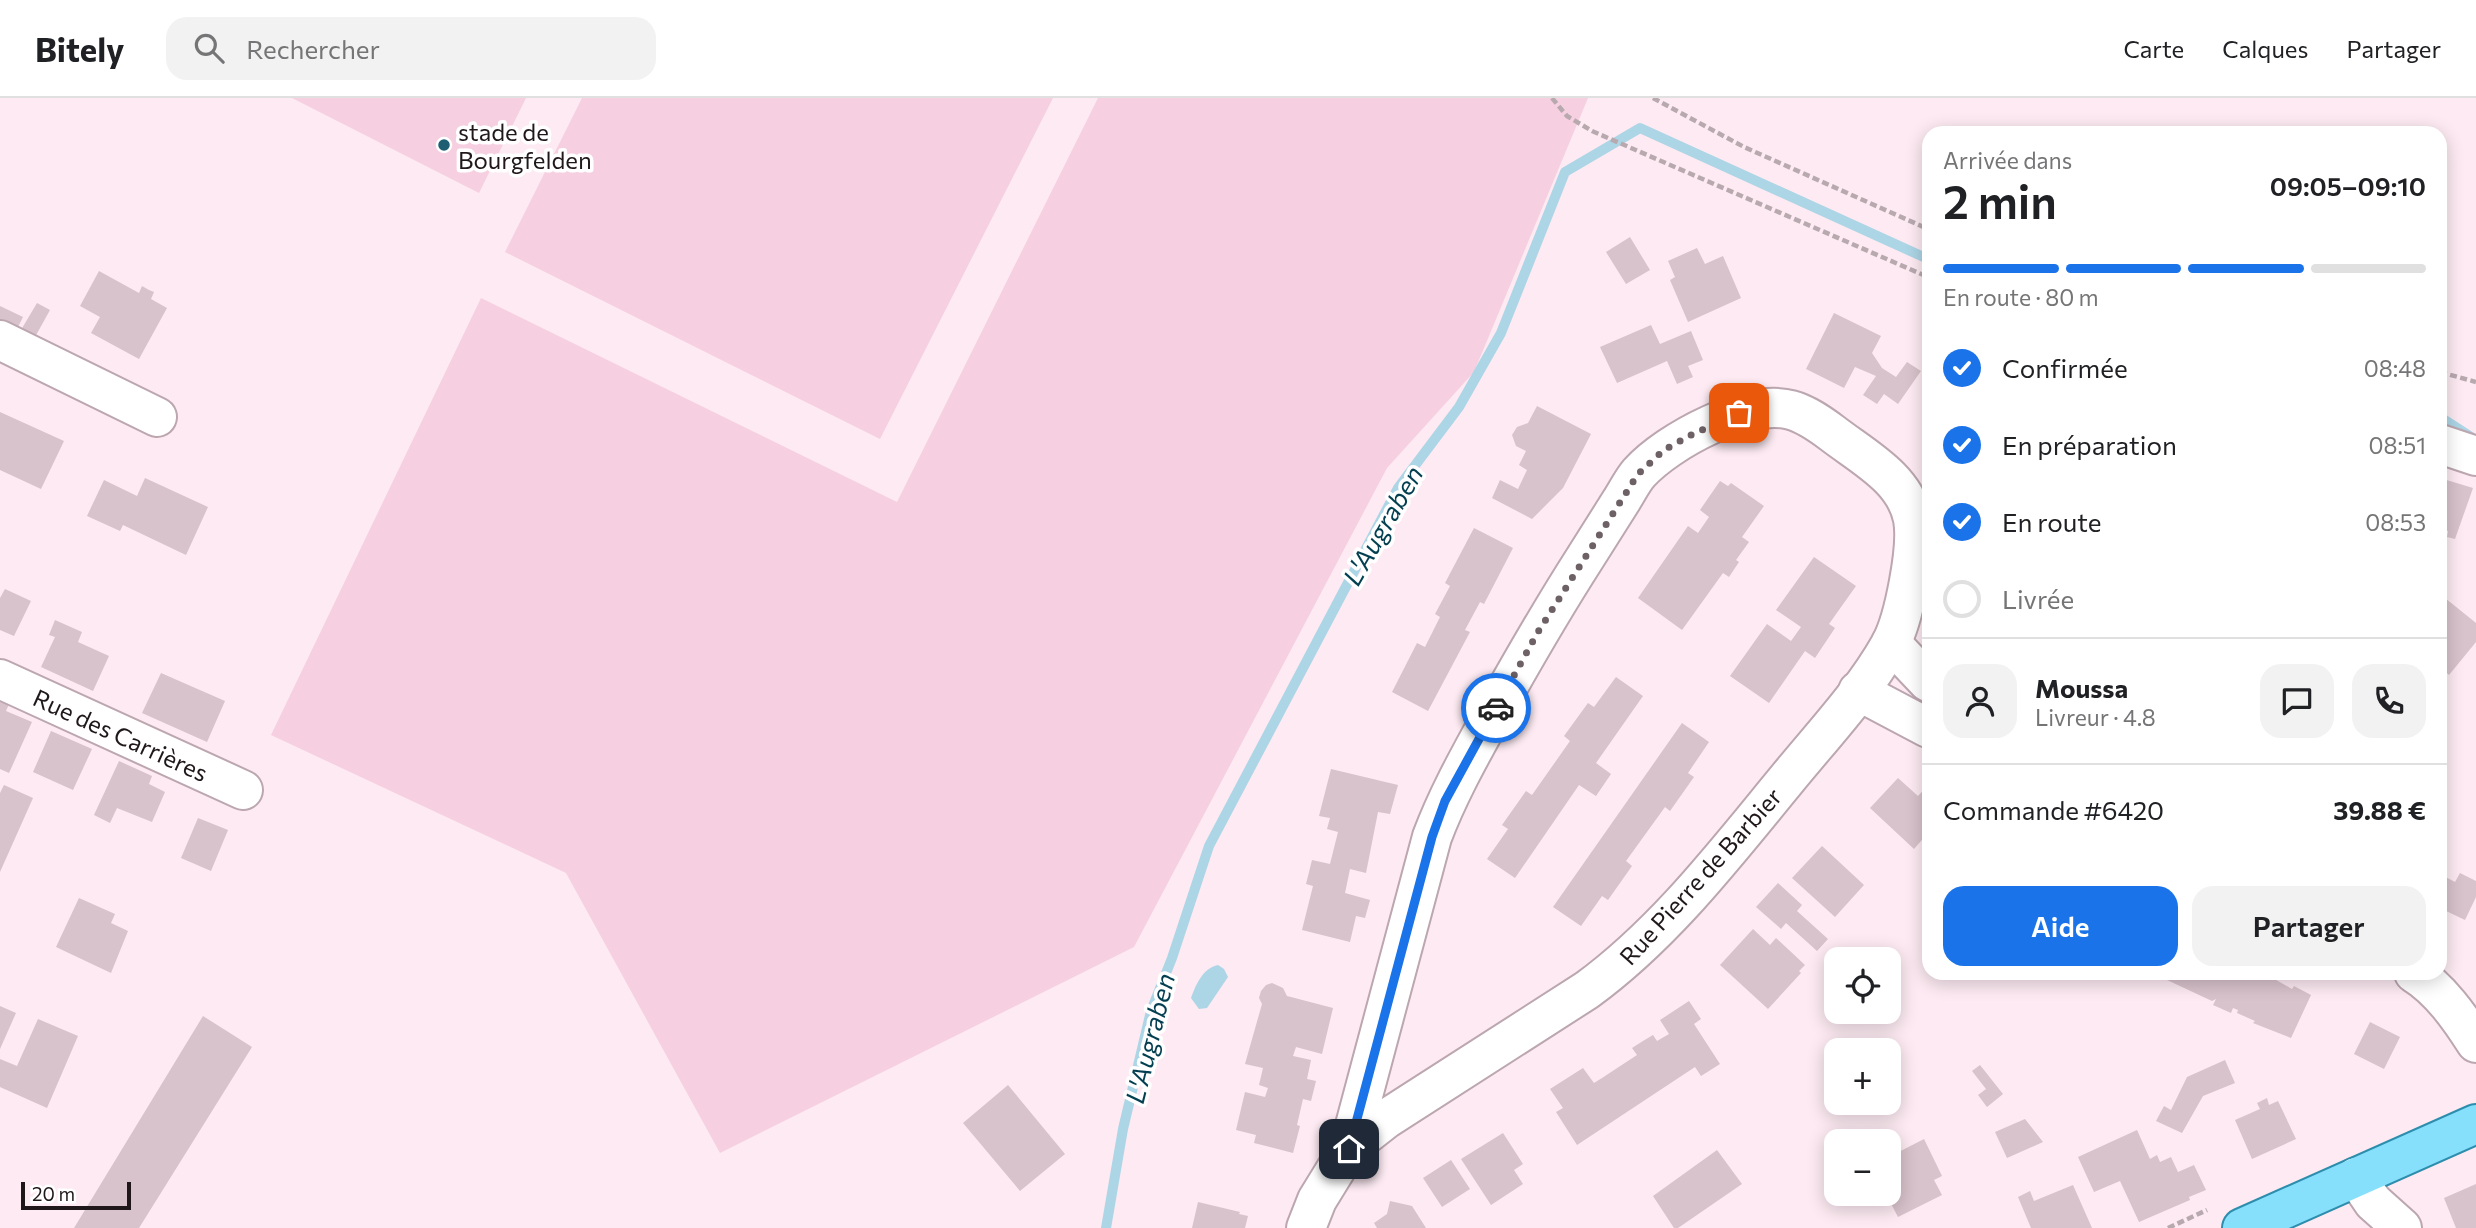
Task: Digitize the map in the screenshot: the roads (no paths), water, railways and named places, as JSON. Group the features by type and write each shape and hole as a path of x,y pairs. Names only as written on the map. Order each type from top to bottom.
{"main road":[{"path":"2242,1228 2476,1124"}],"street":[{"path":"0,340 157,417"},
{"name":"Rue Pierre de Barbier","path":"1306,1228 1317,1200 1349,1149 1432,837 1445,801 1538,632 1638,474 1664,450 1691,435 1739,413 1764,407 1790,410 1817,422 1919,497 1913,522 1914,542 1901,617 1891,643 1858,691 1732,845 1651,937 1616,968 1587,990 1386,1119 1349,1149"},
{"path":"2447,446 2476,456"},
{"path":"1891,643 1922,676"},
{"name":"Rue des Carrières","path":"0,679 243,790"},
{"path":"1858,691 1922,725"},
{"path":"2425,980 2443,999 2476,1044"},
{"path":"2356,1177 2373,1202 2402,1228"}],"water":[{"path":"1218,965 1228,977 1207,1008 1199,1009 1191,998 1195,987 1208,969"}],"waterway":[{"name":"L'Augraben","path":"1106,1228 1123,1129 1151,1011 1172,958 1209,846 1398,488 1459,407 1501,333 1565,172 1640,128 1922,256"},
{"name":"L'Augraben","path":"2447,422 2471,437"}],"place":[{"name":"stade de Bourgfelden","path":"444,145"}]}
